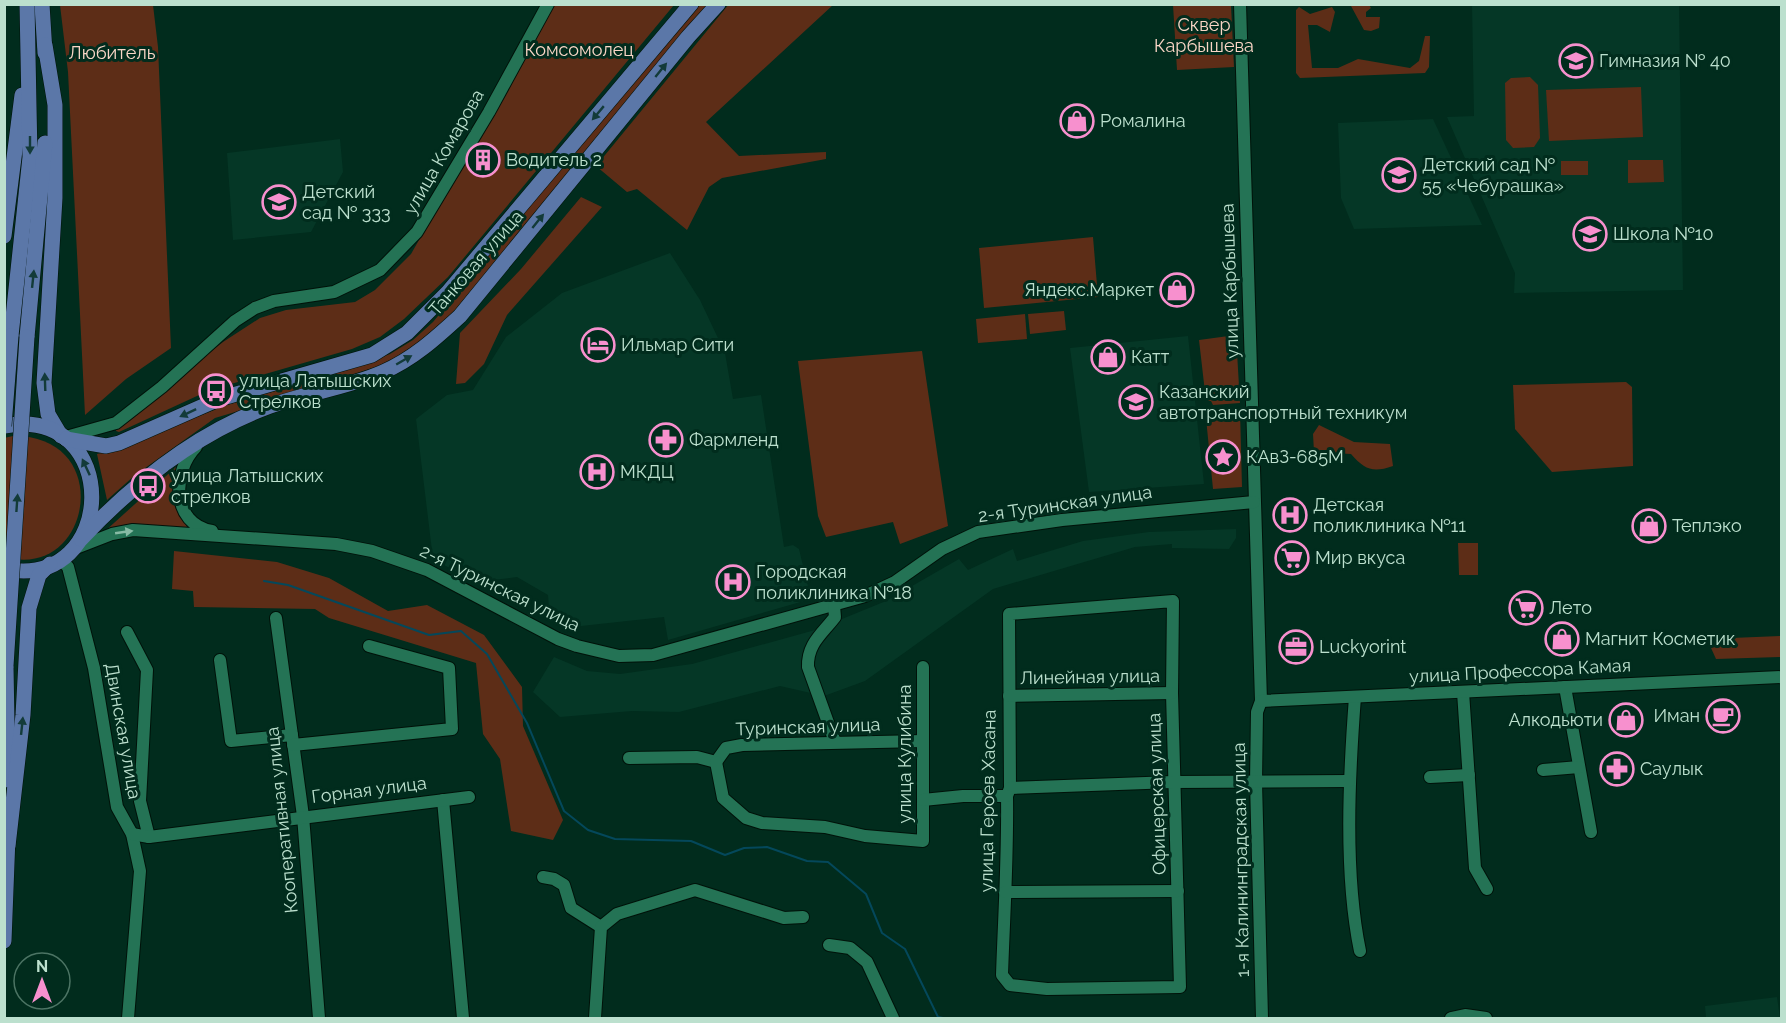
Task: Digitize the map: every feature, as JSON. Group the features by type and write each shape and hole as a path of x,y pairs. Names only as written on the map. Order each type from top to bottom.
{"main road":[{"path":"27,4 55,105 55,198 44,383 48,414 63,438 87,465 93,486 93,508 81,539"},
{"path":"4,236 42,4"},
{"name":"Танковая улица","path":"4,425 20,424 44,428 63,438 106,446 121,442 219,399 324,371 372,355 407,333 448,292 691,4"},
{"name":"Танковая улица","path":"8,846 23,715 29,608 39,575 81,539 105,513 143,482 211,433 266,408 383,372 428,346 460,316 680,46 718,4"},
{"path":"4,425 10,336 30,157 37,45"},
{"path":"4,941 8,846 6,666 27,338 45,157 37,45"},
{"path":"324,371 330,389"},
{"path":"4,569 29,570 60,558"}],"street":[{"name":"улица Комарова","path":"63,438 116,423 162,387 235,321 255,308 274,301 334,291 380,270 417,232 489,112 548,4"},
{"name":"улица Карбышева","path":"1240,4 1261,701"},
{"path":"116,423 110,428 110,434 121,442"},
{"path":"211,433 186,457 182,465 179,482 182,505 188,518 199,527 245,537"},
{"name":"2-я Туринская улица","path":"60,558 99,538 128,530 336,544 398,559 427,570 558,639 588,650 619,656 653,655 834,606 881,590 942,549 978,532 1062,520 1254,502"},
{"name":"Двинская улица","path":"60,558 68,567 94,668 117,807 132,834 140,870 128,1018"},
{"name":"улица Героев Хасана","path":"1010,985 1002,975 1008,869 1009,614 1173,601"},
{"name":"Офицерская улица","path":"1010,985 1047,989 1180,987 1173,782 1173,601"},
{"path":"834,606 835,617 811,645 808,667 835,742"},
{"name":"Кооперативная улица","path":"276,618 303,816 319,1018"},
{"name":"Двинская улица","path":"127,632 147,670 140,801 149,837"},
{"path":"220,660 231,741 293,740 452,729 449,668 369,646"},
{"name":"улица Кулибина","path":"716,762 723,798 746,818 762,823 825,827 864,836 923,841 923,667"},
{"name":"улица Профессора Камая","path":"1261,701 1782,677"},
{"path":"1565,687 1591,832"},
{"path":"1463,692 1474,868 1487,889"},
{"name":"Линейная улица","path":"1009,696 1172,693"},
{"path":"1355,697 1349,781 1354,922 1360,951"},
{"name":"1-я Калининградская улица","path":"1261,701 1257,712 1256,782 1263,1018"},
{"name":"Туринская улица","path":"716,762 726,748 742,745 923,741"},
{"path":"629,758 698,757 716,762"},
{"path":"1543,770 1579,767"},
{"path":"1430,777 1469,775"},
{"path":"923,800 1009,792 1173,782 1349,781"},
{"name":"Горная улица","path":"132,834 149,837 469,797"},
{"path":"443,800 463,1018"},
{"path":"543,878 554,879 564,885 571,908 601,927"},
{"path":"595,1018 601,927 617,914 695,890 784,918 803,917"},
{"path":"1005,892 1178,891"},
{"path":"829,945 850,948 867,962 892,1018"},
{"path":"1451,1018 1465,1015 1486,1018"}],"shaded area":[{"path":"1472,5 1679,5 1683,290 1514,293 1515,273 1447,117 1474,116"},
{"name":"Детский сад № 55 «Чебурашка»","path":"1433,119 1482,225 1354,229 1341,198 1338,123"},
{"name":"Детский сад № 333","path":"340,139 343,172 311,232 233,240 227,153"},
{"name":"МКДЦ","path":"670,253 700,300 725,353 733,399 761,395 784,547 793,545 799,549 811,599 668,640 664,617 581,626 571,623 549,608 548,595 517,577 493,580 485,587 433,559 416,419 447,395 473,390 506,337 562,293"},
{"name":"Казанский автотранспортный техникум","path":"1188,336 1204,484 1089,492 1070,348"},
{"path":"1236,529 1236,538 1229,549 1172,548 1172,544 1135,547 993,589 865,681 824,696 780,686 679,712 632,711 560,717 533,692 554,657 587,671 620,674 692,664 815,630 886,601 959,559 968,570 1013,549 1017,561 1083,541 1149,532"},
{"path":"1777,997 1780,1018 1706,1018 1705,1006"}],"green space":[{"path":"729,4 833,5 706,122 739,156 826,152 826,159 722,178 709,187 687,230 637,189 627,192 596,166"},
{"name":"Любитель","path":"60,5 153,5 158,47 171,348 126,379 85,415 68,72"},
{"name":"Комсомолец","path":"553,5 674,5 448,277 404,319 380,337 352,349 210,390 119,432 116,431 116,426 223,342 260,318 286,310 355,302 375,290 411,254"},
{"path":"700,5 710,5 438,330 395,361 334,380 334,374 390,354 413,340 433,322 677,29"},
{"name":"Сквер Карбышева","path":"1173,5 1231,5 1234,67 1177,70"},
{"path":"1369,5 1371,8 1366,12 1366,17 1380,17 1379,28 1371,31 1364,30 1351,6"},
{"path":"1299,7 1310,14 1332,7 1335,12 1330,32 1317,25 1308,25 1312,68 1338,68 1358,59 1410,68 1419,61 1425,36 1430,36 1429,67 1425,73 1300,78 1296,73 1296,10"},
{"path":"1530,77 1538,85 1540,138 1534,147 1513,148 1506,140 1505,83 1511,78"},
{"path":"1641,87 1643,137 1549,141 1546,90"},
{"path":"1628,160 1663,160 1664,182 1628,183"},
{"path":"1561,161 1588,161 1588,175 1561,175"},
{"path":"581,197 602,207 507,315 484,364 465,383 456,384 460,333 521,269"},
{"path":"1093,237 1098,297 984,308 979,248"},
{"path":"1064,311 1066,330 1030,334 1028,314"},
{"path":"1025,314 1027,339 978,343 976,319"},
{"path":"1236,335 1240,403 1213,405 1211,401 1206,401 1199,340"},
{"path":"922,351 948,526 900,544 893,522 826,537 818,516 798,361"},
{"path":"317,379 321,381 318,387 215,418 134,476 107,500 97,454 111,451 227,405"},
{"path":"1626,382 1632,387 1633,466 1552,472 1515,429 1513,385"},
{"path":"1240,410 1242,487 1213,489 1206,418 1213,417 1215,412"},
{"path":"1319,425 1354,442 1390,444 1393,466 1370,469 1351,454 1314,452 1313,434"},
{"path":"13,436 46,442 67,458 79,480 80,505 73,529 57,548 35,559 5,557 4,438"},
{"path":"176,467 177,499 188,529 127,524 104,532"},
{"path":"1458,543 1478,543 1478,575 1459,575"},
{"path":"174,551 277,562 329,578 388,611 427,605 484,635 522,687 523,726 563,820 553,840 511,831 500,759 483,734 476,663 329,618 315,609 194,607 193,591 172,589"},
{"path":"1781,636 1781,657 1716,659 1707,639"}],"waterway":[{"path":"264,581 288,585 429,635 461,631 487,654 527,723 564,811 588,830 615,839 691,841 725,855 744,848 767,847 807,861 828,862 866,894 882,933 905,949 938,1017 943,1018"}],"place":[{"name":"Гимназия № 40","path":"1576,61"},
{"name":"Ромалина","path":"1077,121"},
{"name":"Водитель 2","path":"483,160"},
{"name":"Детский сад № 55 «Чебурашка»","path":"1399,175"},
{"name":"Детский сад № 333","path":"279,202"},
{"name":"Школа №10","path":"1590,234"},
{"name":"Яндекс.Маркет","path":"1177,290"},
{"name":"Ильмар Сити","path":"598,345"},
{"name":"Катт","path":"1108,357"},
{"name":"улица Латышских Стрелков","path":"216,391"},
{"name":"Казанский автотранспортный техникум","path":"1136,402"},
{"name":"Фармленд","path":"666,440"},
{"name":"КАвЗ-685М","path":"1223,457"},
{"name":"МКДЦ","path":"597,472"},
{"name":"улица Латышских стрелков","path":"148,486"},
{"name":"Детская поликлиника №11","path":"1290,515"},
{"name":"Теплэко","path":"1649,526"},
{"name":"Мир вкуса","path":"1292,558"},
{"name":"Городская поликлиника №18","path":"733,582"},
{"name":"Лето","path":"1526,608"},
{"name":"Магнит Косметик","path":"1562,639"},
{"name":"Luckyorint","path":"1296,647"},
{"name":"Иман","path":"1723,716"},
{"name":"Алкодьюти","path":"1626,720"},
{"name":"Саулык","path":"1617,769"}]}
